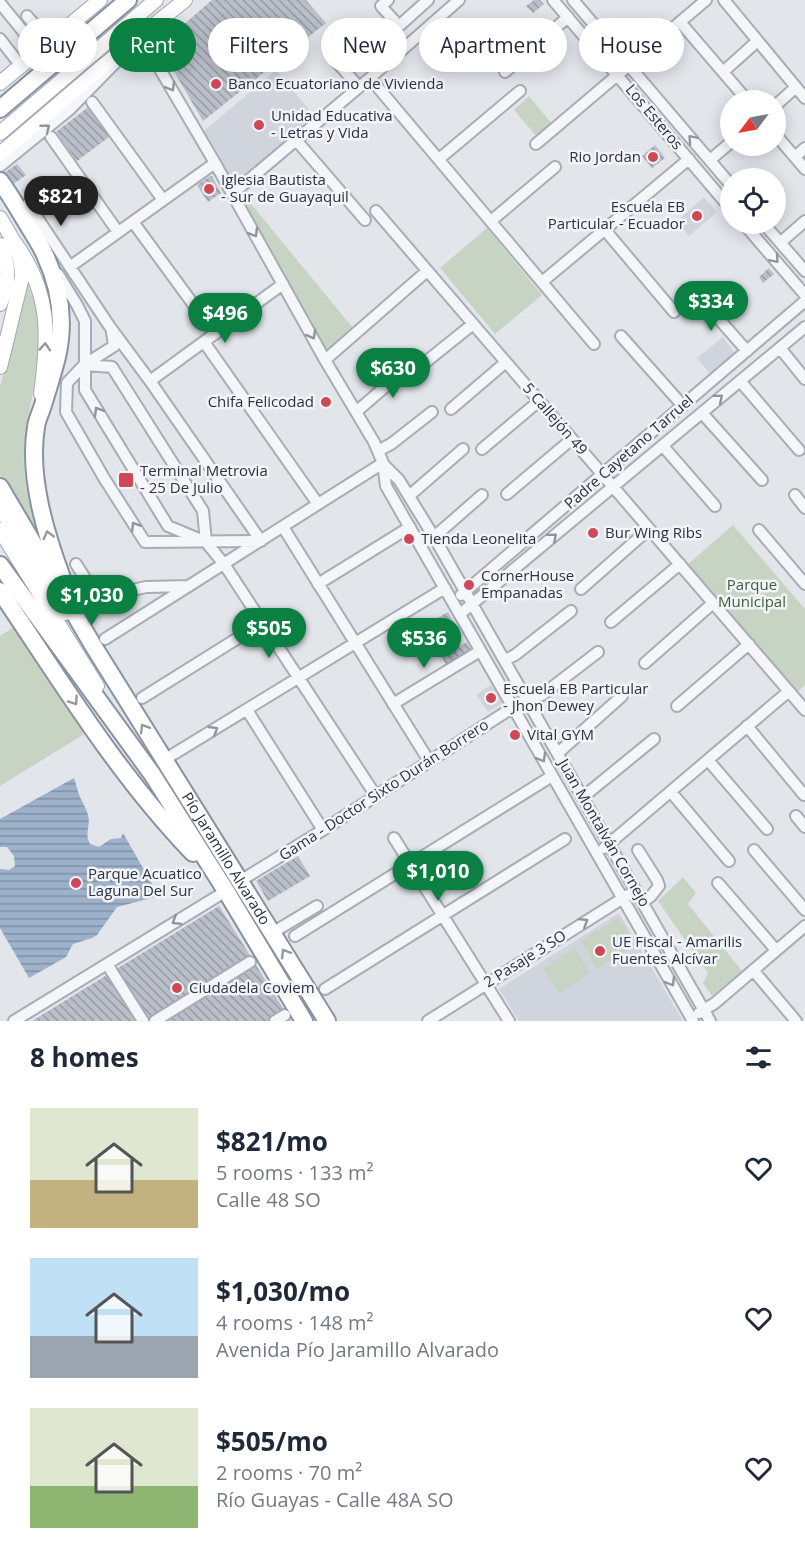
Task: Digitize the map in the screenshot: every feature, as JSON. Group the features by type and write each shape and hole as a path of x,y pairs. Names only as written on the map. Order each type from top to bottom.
{"highway":[{"path":"0,109 128,0"},
{"path":"0,166 45,253 58,292 62,322 60,340 36,426 38,493 48,538 63,580 99,643"},
{"path":"0,487 99,643"},
{"name":"Pío Jaramillo Alvarado","path":"0,565 152,774 304,1021"},
{"path":"0,591 115,761 152,808 223,886"},
{"name":"Pío Jaramillo Alvarado","path":"99,643 124,696 327,1021"}],"main road":[{"path":"78,18 100,0"},
{"path":"0,133 156,0"},
{"path":"164,18 185,0"},
{"path":"97,71 109,62"},
{"path":"0,83 18,68"},
{"path":"0,90 18,68"},
{"path":"0,133 95,72"},
{"path":"0,166 19,138 96,72"},
{"path":"0,218 34,275 45,309 46,339 36,426"},
{"path":"0,367 22,277 20,257 15,243"},
{"path":"0,245 7,262 8,272 6,288 0,304"},
{"path":"0,508 34,575 152,774"},
{"path":"0,530 124,696"}],"street":[{"path":"388,0 381,6 399,26 428,0"},
{"path":"232,194 459,0"},
{"name":"Los Esteros","path":"553,0 720,196"},
{"name":"Los Esteros","path":"573,0 589,18"},
{"path":"684,19 706,0"},
{"path":"724,0 805,98"},
{"path":"0,3 18,21"},
{"path":"684,27 738,90"},
{"path":"0,39 18,68"},
{"path":"723,72 753,45"},
{"path":"0,166 70,109 109,69"},
{"name":"Juan Montalván Cornejo","path":"162,72 378,451 383,463 386,486 692,1019"},
{"path":"346,72 359,87"},
{"path":"536,144 621,72"},
{"name":"Los Esteros","path":"635,72 720,172"},
{"path":"370,78 594,344"},
{"path":"786,96 796,87"},
{"path":"439,159 520,91"},
{"path":"92,102 164,200"},
{"path":"51,137 118,232"},
{"path":"296,140 365,220"},
{"path":"786,147 805,169"},
{"path":"795,157 805,148"},
{"path":"710,160 720,152"},
{"path":"542,282 689,159"},
{"path":"71,266 215,163"},
{"path":"491,221 555,167"},
{"path":"28,204 110,327 261,541"},
{"name":"5 Callejón 49","path":"376,211 805,710"},
{"path":"781,243 805,221"},
{"path":"133,222 215,334"},
{"path":"605,230 674,312"},
{"path":"753,234 805,295"},
{"path":"773,234 805,271"},
{"path":"45,253 85,321 85,390 168,526 206,542 224,564 376,796"},
{"path":"326,360 427,271"},
{"path":"150,381 283,284"},
{"path":"696,293 747,351"},
{"name":"Padre Cayetano Tarruel","path":"452,601 467,592 805,301"},
{"path":"417,369 473,324"},
{"path":"110,327 114,346 84,364 67,383 66,412 104,478 145,542 261,541"},
{"name":"Padre Cayetano Tarruel","path":"460,614 805,327"},
{"path":"621,336 682,406"},
{"path":"204,342 318,504"},
{"path":"780,348 805,379"},
{"path":"451,409 506,362"},
{"path":"84,364 112,367 203,512 206,542"},
{"path":"356,412 401,373"},
{"path":"740,381 799,450"},
{"path":"482,449 539,401"},
{"path":"378,451 391,444 432,412"},
{"path":"702,413 762,480"},
{"path":"507,494 572,439"},
{"path":"663,446 715,506"},
{"path":"410,496 463,449"},
{"path":"99,643 383,463"},
{"name":"Juan Montalván Cornejo","path":"383,463 410,496 467,592 710,1021"},
{"path":"434,537 482,495"},
{"path":"795,495 805,508"},
{"path":"283,527 429,761"},
{"path":"318,584 410,527"},
{"path":"581,589 649,528"},
{"path":"759,530 804,580"},
{"path":"76,564 92,589 106,596 146,587 189,586"},
{"path":"611,622 680,564"},
{"path":"164,760 445,588"},
{"path":"645,663 713,603"},
{"path":"505,660 515,655 571,611"},
{"path":"142,698 262,623"},
{"path":"677,706 749,644"},
{"path":"393,704 480,651"},
{"name":"Gama - Doctor Sixto Durán Borrero","path":"240,881 512,708 527,699 542,695 598,652"},
{"path":"597,854 789,691"},
{"path":"558,753 622,696"},
{"path":"247,710 323,830"},
{"path":"747,726 804,795"},
{"path":"583,797 654,739"},
{"path":"708,760 766,829"},
{"path":"295,936 552,776"},
{"path":"671,792 729,861"},
{"path":"796,816 805,826"},
{"path":"394,838 508,1021"},
{"path":"325,989 565,839"},
{"path":"638,850 659,886 643,902"},
{"path":"754,850 805,910"},
{"path":"718,883 776,950"},
{"path":"14,1021 107,964 223,886"},
{"name":"2 Pasaje 3 SO","path":"428,1021 636,890"},
{"path":"272,933 317,906"},
{"path":"692,1019 715,1003 776,950 803,932"},
{"path":"155,1021 250,962"},
{"path":"107,964 142,1021"},
{"path":"753,970 796,1021"}],"shaded area":[{"name":"Unidad Educativa - Letras y Vida","path":"274,72 278,72 315,117 235,187 203,132"},
{"name":"Escuela EB Particular - Ecuador","path":"704,197 717,212 689,236 677,221"},
{"path":"723,337 736,355 711,375 697,358"},
{"name":"Escuela EB Particular - Jhon Dewey","path":"493,683 505,702 488,712 476,695"},
{"name":"UE Fiscal - Amarilis Fuentes Alcívar","path":"619,913 683,1021 519,1021 499,989"}],"green space":[{"path":"529,96 553,125 538,138 514,110"},
{"path":"247,199 353,328 327,354 244,201"},
{"path":"487,228 542,295 495,334 440,268"},
{"path":"28,284 38,314 40,346 26,432 24,461 28,499 41,548 0,475 0,387"},
{"name":"Parque Municipal","path":"733,525 805,609 805,685 796,693 687,565"},
{"path":"14,627 86,733 0,786 0,636"},
{"path":"683,877 696,893 688,904 742,971 712,996 703,983 708,973 658,901"},
{"path":"619,917 635,945 617,957 600,929"},
{"path":"599,929 616,957 597,969 581,941"},
{"path":"575,948 590,973 559,993 543,968"}],"water":[{"name":"Parque Acuatico Laguna Del Sur","path":"74,778 88,815 90,844 99,847 111,839 121,838 123,833 159,896 117,907 97,935 73,944 66,957 29,978 0,928 0,869 9,870 15,866 14,856 7,847 0,847 0,819"}],"building":[{"path":"212,0 306,0 322,18 321,27 309,37 309,18 208,18 208,72 264,72 203,121 174,72 196,72 196,18 191,18"},
{"path":"534,0 540,0 544,4 533,13 526,6"},
{"path":"91,105 113,134 77,161 56,132"},
{"name":"Rio Jordan","path":"655,145 665,158 652,168 642,156"},
{"path":"17,164 26,175 12,185 4,173"},
{"name":"Iglesia Bautista - Sur de Guayaquil","path":"210,176 221,193 208,202 197,185"},
{"path":"769,268 774,274 763,283 759,277"},
{"path":"448,612 453,621 429,637 423,626"},
{"path":"454,625 457,631 434,646 430,640"},
{"path":"467,642 471,650 446,665 442,657"},
{"path":"298,856 310,876 268,901 256,881"},
{"name":"Ciudadela Coviem","path":"219,906 291,1021 32,1021"}],"place":[{"name":"Banco Ecuatoriano de Vivienda","path":"216,84"},
{"name":"Unidad Educativa - Letras y Vida","path":"259,125"},
{"name":"Rio Jordan","path":"653,157"},
{"name":"Iglesia Bautista - Sur de Guayaquil","path":"209,189"},
{"name":"Escuela EB Particular - Ecuador","path":"697,216"},
{"name":"Chifa Felicodad","path":"326,402"},
{"name":"Terminal Metrovia - 25 De Julio","path":"126,480"},
{"name":"Bur Wing Ribs","path":"593,533"},
{"name":"Tienda Leonelita","path":"409,539"},
{"name":"CornerHouse Empanadas","path":"469,585"},
{"name":"Escuela EB Particular - Jhon Dewey","path":"491,698"},
{"name":"Vital GYM","path":"515,735"},
{"name":"Parque Acuatico Laguna Del Sur","path":"76,883"},
{"name":"UE Fiscal - Amarilis Fuentes Alcívar","path":"600,951"},
{"name":"Ciudadela Coviem","path":"177,988"}]}
